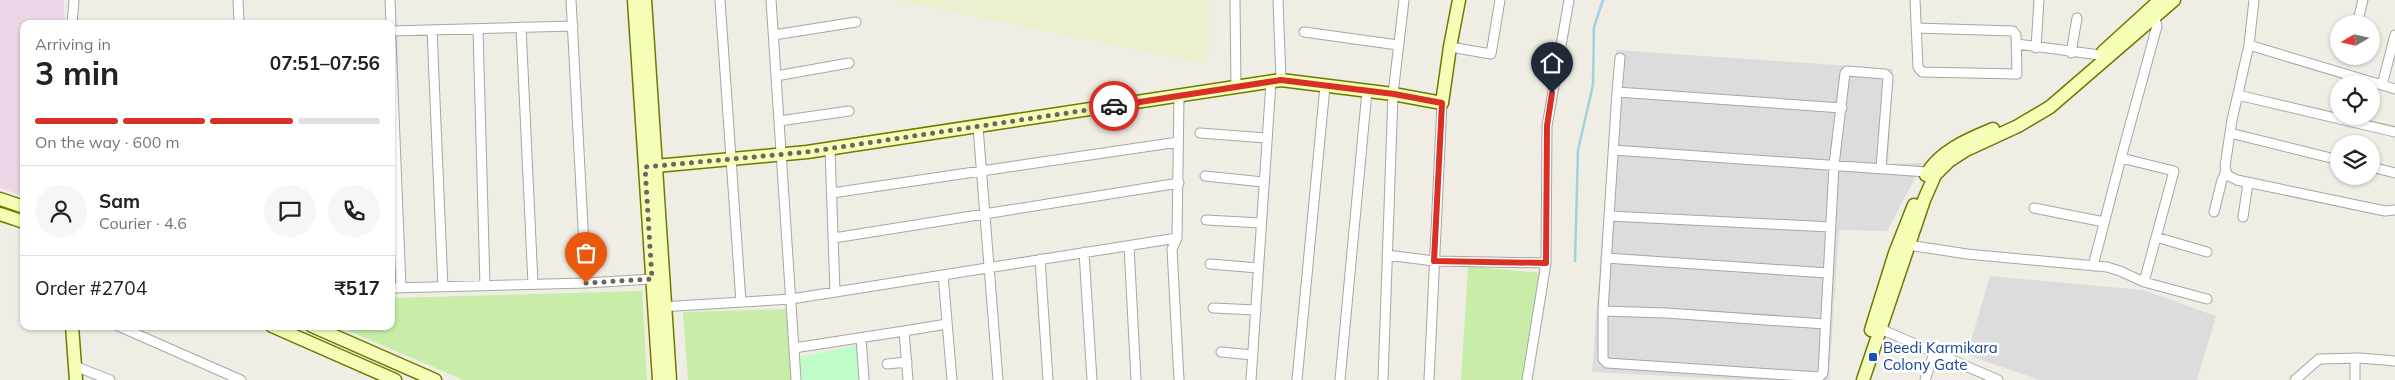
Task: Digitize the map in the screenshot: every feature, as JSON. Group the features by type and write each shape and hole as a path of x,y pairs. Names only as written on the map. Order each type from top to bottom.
{"street":[{"path":"72,20 74,0"},
{"path":"238,0 239,20"},
{"path":"390,0 391,20"},
{"path":"571,0 586,283"},
{"path":"634,0 650,167 659,307 659,380"},
{"path":"645,0 652,279 659,307 670,380"},
{"path":"720,0 740,302"},
{"path":"771,0 796,380"},
{"path":"1234,0 1236,87"},
{"path":"1251,380 1266,138 1276,81 1278,0"},
{"path":"1383,380 1394,94 1403,0"},
{"path":"1429,380 1442,103 1459,0"},
{"path":"1450,47 1491,54 1500,0"},
{"path":"1527,380 1546,263 1547,126 1569,0"},
{"path":"1915,0 1916,28 1918,66 1922,72 2015,75 2018,71 2016,35 2013,31 1916,28"},
{"path":"2036,48 2040,0"},
{"path":"1863,380 1895,253 1927,172 1939,158 1969,139 2041,104 2067,84 2160,0"},
{"path":"1855,380 1936,175 1949,161 1966,150 2018,126 2050,107 2156,18 2174,0"},
{"path":"2214,212 2226,171 2230,133 2249,45 2254,0"},
{"path":"2359,15 2363,0"},
{"path":"2071,53 2077,18"},
{"path":"2093,266 2156,26 2156,18"},
{"path":"774,35 856,22"},
{"path":"395,31 573,26"},
{"path":"521,27 533,284"},
{"path":"478,28 485,286"},
{"path":"432,30 443,287"},
{"path":"1304,32 1398,45"},
{"path":"2382,85 2395,35"},
{"path":"2017,44 2071,53 2100,55"},
{"path":"2249,45 2395,89"},
{"path":"1620,58 1603,311 1603,359 1607,363 1819,377 1823,373 1834,165 1845,73 1847,71 1885,74 1888,77 1881,168"},
{"path":"776,76 849,63"},
{"path":"650,167 830,149 1276,81 1394,94 1442,103"},
{"path":"1297,380 1325,86"},
{"path":"1340,380 1367,91"},
{"path":"1617,92 1842,108"},
{"path":"2238,94 2395,132"},
{"path":"1179,96 1177,238 1172,249 1179,380"},
{"path":"779,121 849,111"},
{"path":"978,127 998,380"},
{"path":"1200,133 1266,138"},
{"path":"2230,133 2330,158"},
{"path":"395,139 401,288"},
{"path":"832,193 1178,142"},
{"path":"830,149 835,292"},
{"path":"1613,150 1927,172"},
{"path":"2121,158 2174,172 2144,282"},
{"path":"2380,170 2395,173"},
{"path":"2226,171 2231,178 2248,183 2385,211 2395,210"},
{"path":"1205,176 1263,182"},
{"path":"834,238 1178,183"},
{"path":"2243,217 2248,183"},
{"path":"0,199 20,206"},
{"path":"2034,208 2104,222"},
{"path":"0,214 20,221"},
{"path":"1609,216 1830,227"},
{"path":"1206,220 1261,223"},
{"path":"2156,237 2206,252"},
{"path":"659,307 791,299 989,266 1177,238"},
{"path":"1908,245 1967,254 2093,266 2120,271 2144,282 2207,299"},
{"path":"1129,246 1136,380"},
{"path":"1084,252 1092,380"},
{"path":"1387,255 1434,261 1546,263"},
{"path":"1606,258 1828,273"},
{"path":"1040,259 1048,380"},
{"path":"1210,264 1258,268"},
{"path":"943,275 952,380"},
{"path":"395,288 586,283 652,279"},
{"path":"1213,308 1256,310"},
{"path":"1603,311 1666,313 1825,324"},
{"path":"794,348 947,324"},
{"path":"1877,327 1993,379"},
{"path":"72,330 76,380"},
{"path":"127,330 241,380"},
{"path":"281,330 395,380"},
{"path":"321,330 435,380"},
{"path":"904,331 908,380"},
{"path":"861,338 864,380"},
{"path":"1222,352 1253,355"},
{"path":"1925,380 1934,353"},
{"path":"2355,358 2355,380"},
{"path":"2296,380 2319,359 2355,358 2395,362"},
{"path":"887,364 907,362"},
{"path":"75,366 110,380"}],"shaded area":[{"path":"0,0 64,0 65,20 20,20 20,195 0,188"},
{"path":"1616,50 1893,69 1888,164 1923,163 1887,231 1839,230 1829,380 1747,380 1592,372"},
{"path":"1990,276 2143,290 2216,316 2197,380 2040,380 1967,355"}],"green space":[{"path":"895,0 1210,0 1208,64"},
{"path":"1468,266 1540,273 1522,380 1461,380"},
{"path":"642,291 647,380 464,380 346,330 395,330 395,298"},
{"path":"786,309 791,380 688,380 683,312"},
{"path":"858,345 861,380 801,380 800,357"}],"waterway":[{"path":"1575,261 1578,150 1593,85 1594,27 1603,0"}],"way so far":[{"path":"586,283 652,279 645,167 807,152 1114,106"}],"place":[{"name":"Beedi Karmikara Colony Gate","path":"1873,357"}],"route":[{"path":"1114,106 1281,80 1394,94 1442,103 1434,261 1546,263 1548,202 1547,126 1552,93"}]}
